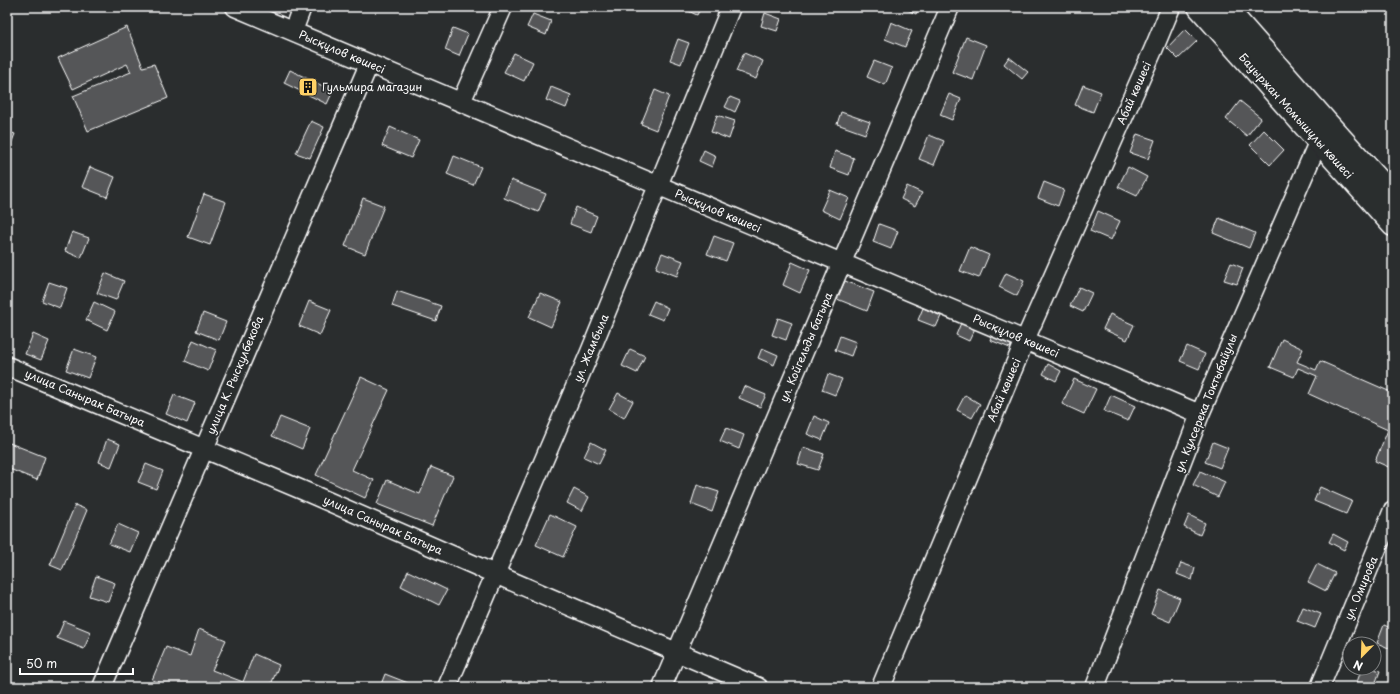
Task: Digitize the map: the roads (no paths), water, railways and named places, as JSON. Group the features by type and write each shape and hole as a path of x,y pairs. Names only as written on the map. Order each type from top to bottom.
{"street":[{"name":"Рысқұлов көшесі","path":"235,7 1200,414"},
{"path":"293,31 302,7"},
{"path":"461,102 503,7"},
{"name":"ул. Жамбыла","path":"447,687 590,352 731,7"},
{"name":"ул. Койгельды батыра","path":"662,687 950,7"},
{"name":"Абай көшесі","path":"881,687 1025,340 1171,7"},
{"name":"Бауыржан Момышұлы көшесі","path":"1200,7 1323,132 1393,196"},
{"name":"Бауыржан Момышұлы көшесі","path":"1225,7 1323,132 1393,225"},
{"name":"улица К. Рыскулбекова","path":"102,687 369,64"},
{"name":"ул. Кулсерека Токтыбайулы","path":"1095,687 1200,414 1323,132"},
{"name":"улица Санырак Батыра","path":"7,366 204,448 758,687"},
{"name":"ул. Омирова","path":"1320,687 1393,510"}],"place":[{"name":"Гульмира магазин","path":"308,87"}]}
